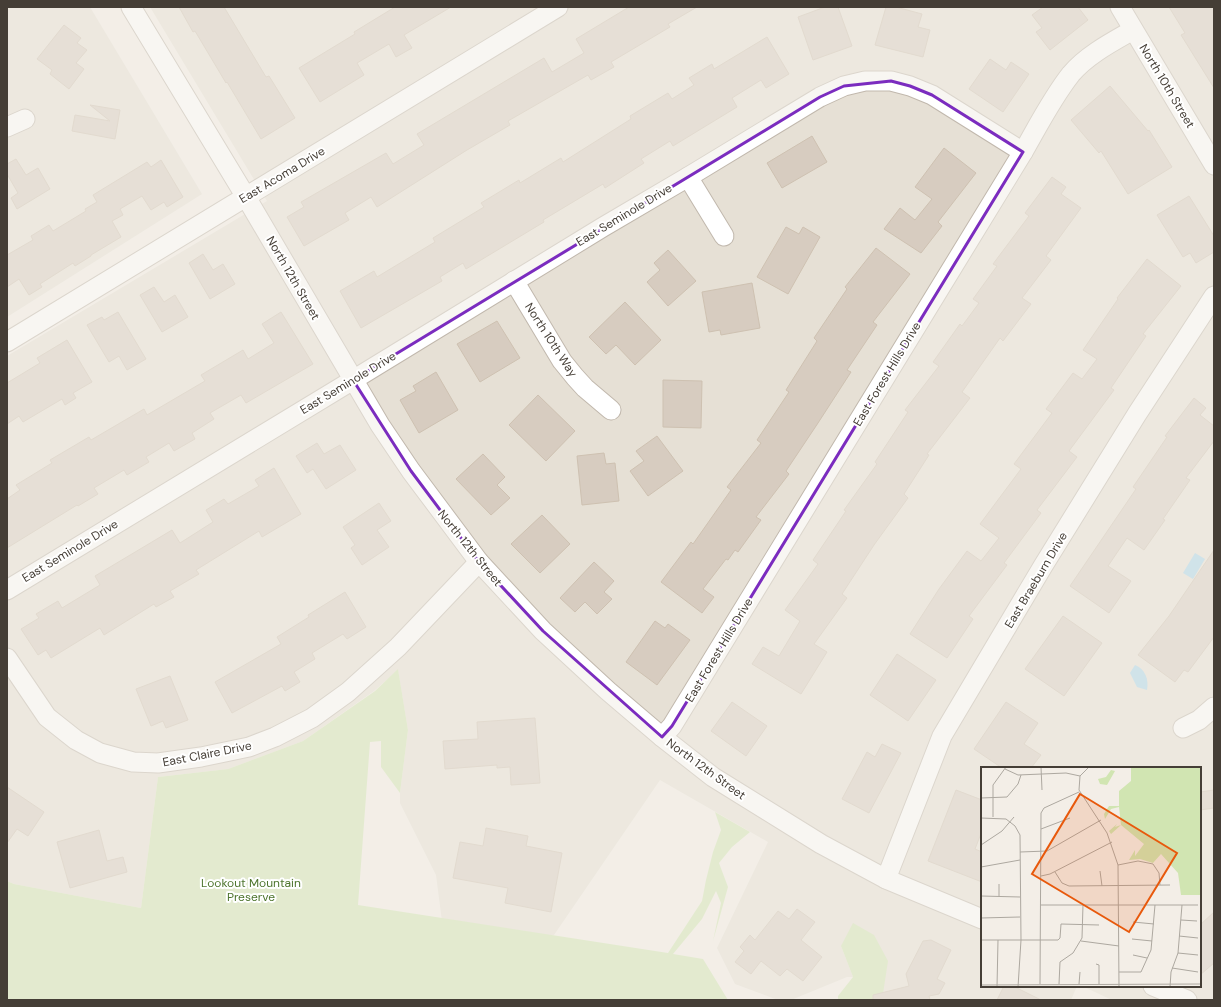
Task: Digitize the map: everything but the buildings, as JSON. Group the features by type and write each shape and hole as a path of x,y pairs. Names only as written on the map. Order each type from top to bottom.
{"street":[{"name":"North 12th Street","path":"131,7 246,197 380,425 411,471 479,562 543,631 608,691 662,737 713,777 821,844 886,879 981,919"},
{"name":"East Acoma Drive","path":"7,342 558,7"},
{"name":"North 10th Street","path":"1120,7 1214,165"},
{"name":"East Forest Hills Drive","path":"662,737 676,720 1023,152 1052,102 1072,73 1093,54 1133,30"},
{"name":"East Seminole Drive","path":"7,590 609,223 820,97 844,86 866,81 891,81 910,86 932,95 1023,152"},
{"path":"7,127 25,119"},
{"path":"688,177 724,236"},
{"name":"North 10th Way","path":"514,281 562,361 584,388 611,410"},
{"name":"East Braeburn Drive","path":"886,879 942,736 1137,414 1214,296"},
{"name":"East Claire Drive","path":"7,658 47,717 76,740 100,753 133,762 158,764 201,757 249,747 275,737 312,718 342,696 398,647 479,562"},
{"path":"1184,728 1199,720 1214,707"},
{"path":"1155,987 1186,1000"}],"highlighted area":[{"path":"891,81 910,86 932,95 1023,152 672,726 662,737 543,631 479,562 411,471 353,380 820,97 844,86"}],"shaded area":[{"path":"7,7 90,7 202,194 7,317"},
{"path":"150,7 1214,7 1214,1000 1112,1000 1084,987 1201,987 1201,767 981,767 981,987 1077,987 1071,1000 882,1000 841,946 853,977 847,977 791,1000 778,1000 735,984 717,948 768,842 660,780 554,935 527,938 443,929 436,875 400,803 408,730 398,670 374,691 303,741 228,769 158,777 141,908 14,884 7,881 7,356 267,201"}],"green space":[{"name":"Lookout Mountain Preserve","path":"398,669 408,730 400,793 381,767 381,741 370,742 358,905 668,953 702,901 713,852 721,830 715,812 750,832 732,847 719,863 728,887 713,941 721,903 716,891 702,919 673,954 703,959 728,1000 7,1000 7,881 14,884 141,908 158,777 228,769 303,741 375,691"},
{"path":"853,923 874,935 888,961 882,1000 838,1000 838,996 853,977 841,946"}],"water":[{"path":"1195,553 1205,559 1193,579 1183,573"},
{"path":"1135,665 1146,675 1147,690 1137,687 1130,673"}]}
